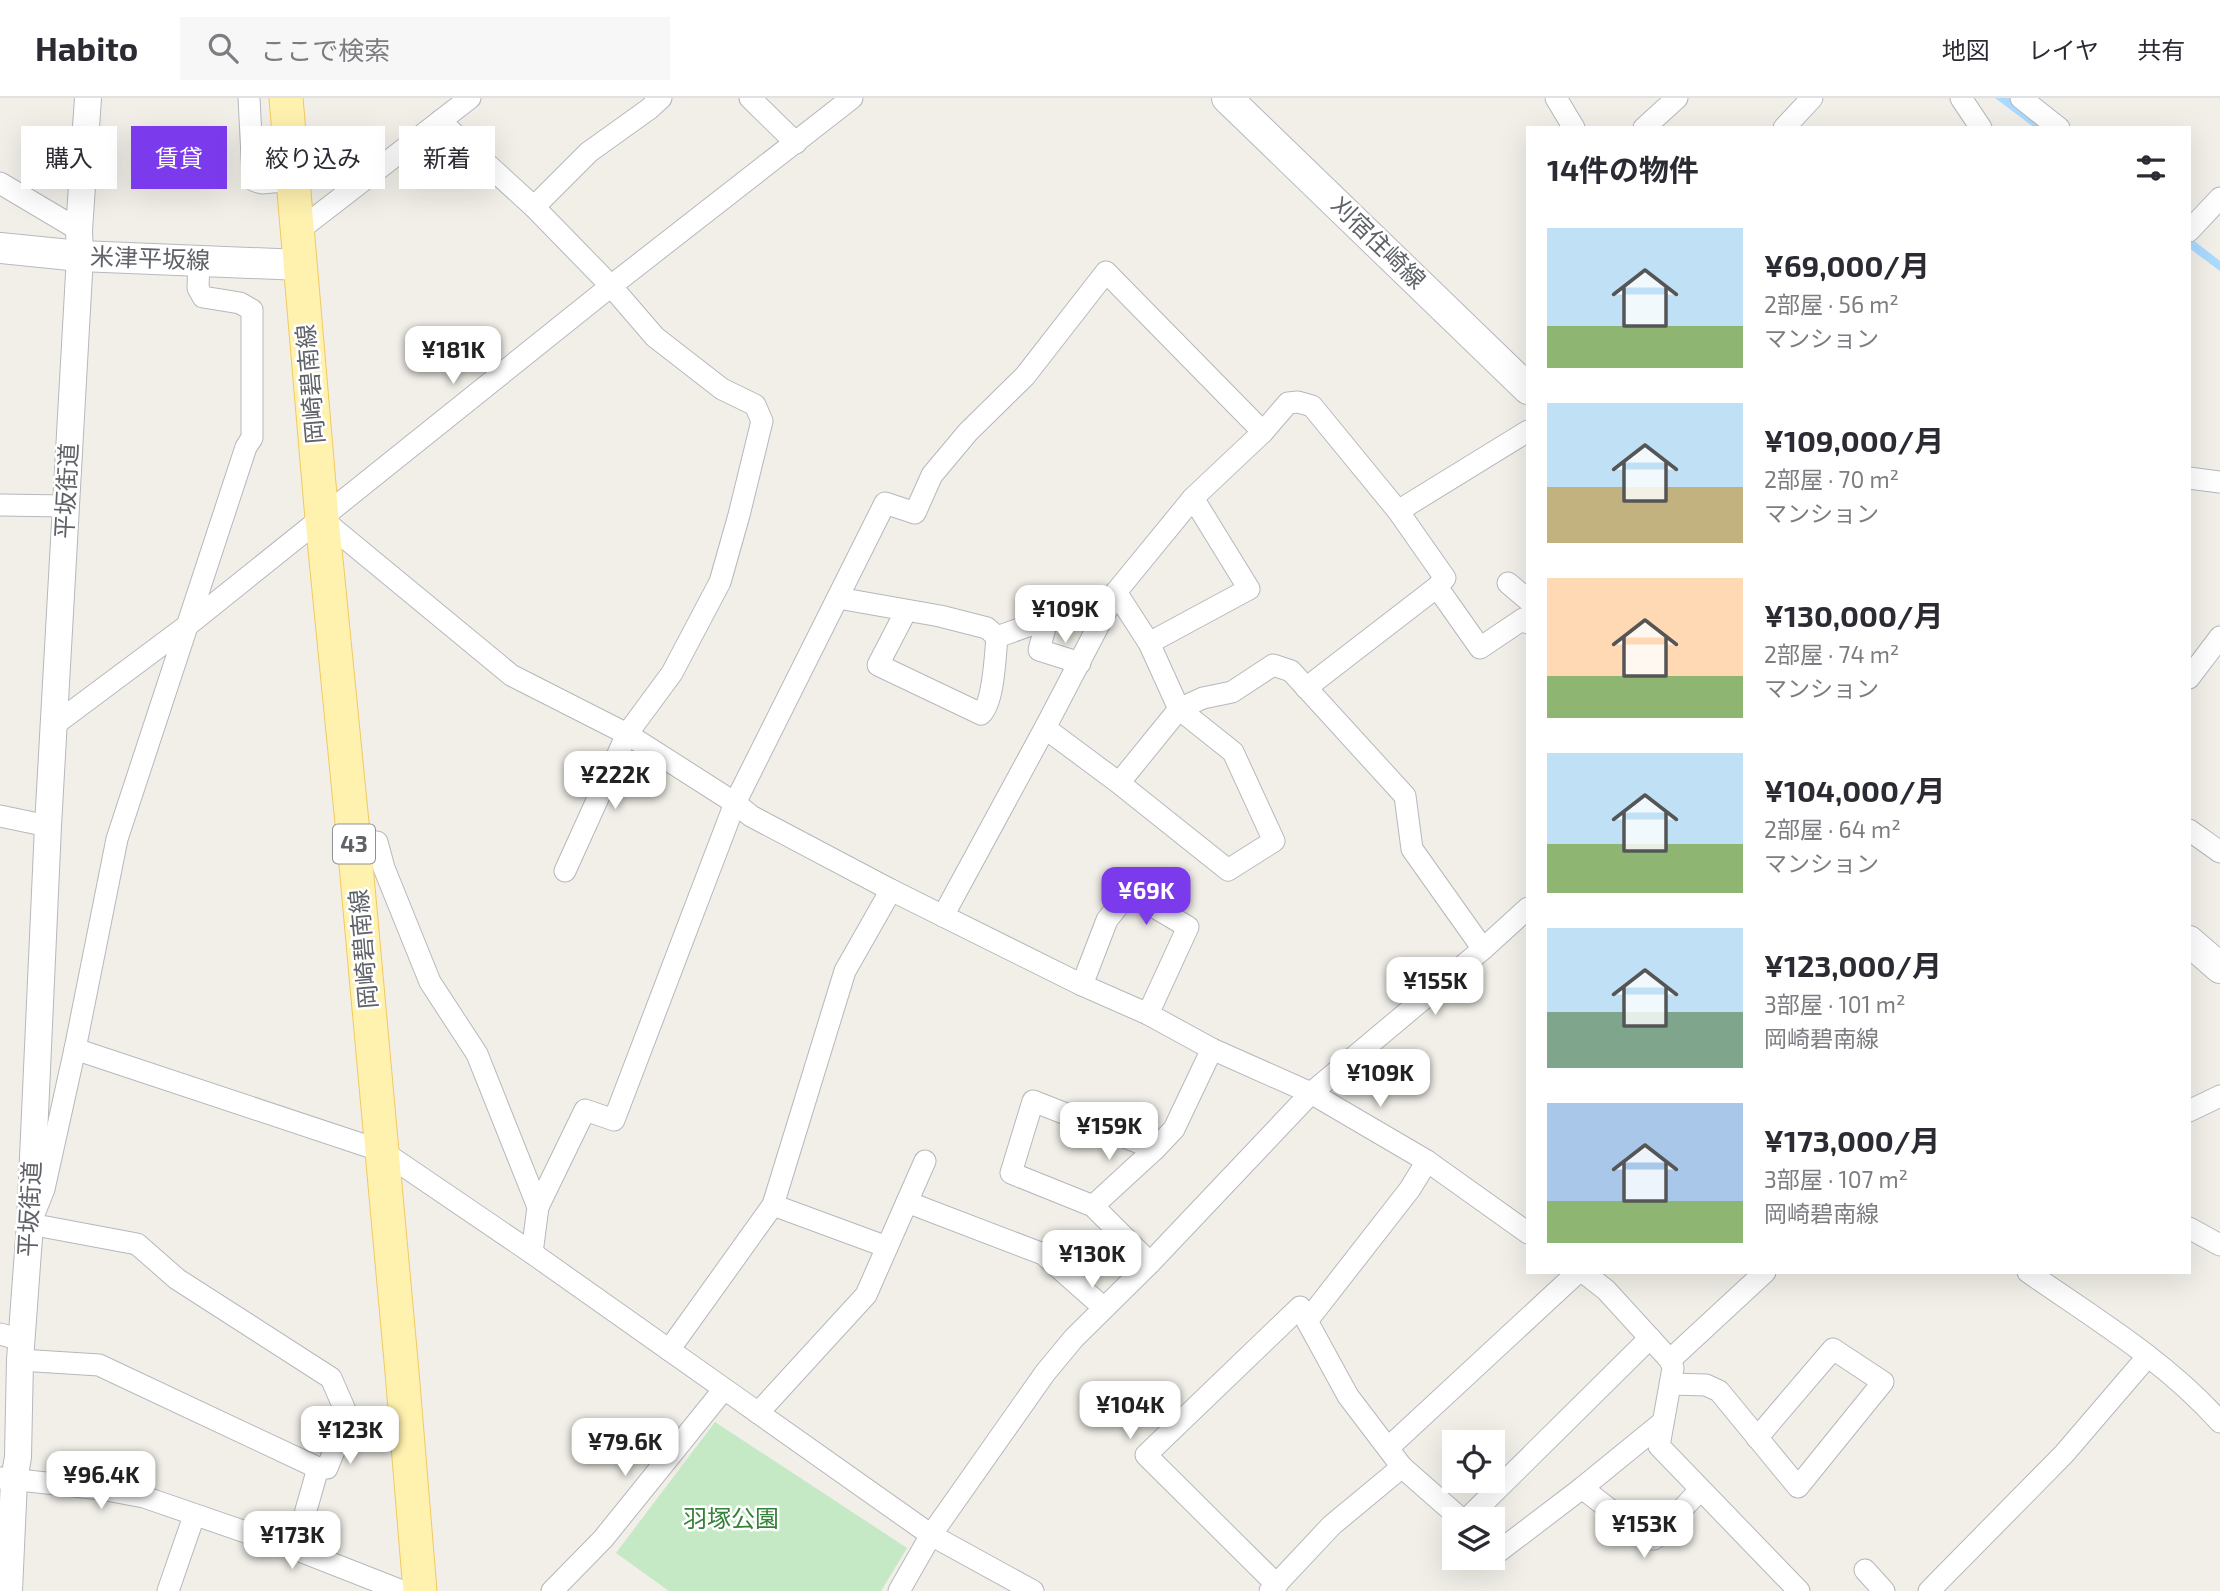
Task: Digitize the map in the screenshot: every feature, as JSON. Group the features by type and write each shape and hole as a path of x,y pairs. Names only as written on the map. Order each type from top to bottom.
{"main road":[{"name":"岡崎碧南線","path":"286,98 289,126"},
{"name":"刈宿住崎線","path":"1227,98 1526,387"},
{"name":"岡崎碧南線","path":"295,189 322,519 354,843 420,1591"},
{"name":"米津平坂線","path":"0,248 79,243 199,261 301,265"},
{"path":"2191,943 2220,968"}],"street":[{"name":"平坂街道","path":"9,1591 7,1479 18,1457 14,1345 30,1224 48,826 88,98"},
{"path":"249,98 250,126"},
{"path":"298,231 470,98"},
{"path":"534,207 589,152 661,98"},
{"path":"750,98 796,143"},
{"path":"54,725 188,625 611,286 852,98"},
{"path":"1556,98 1573,126"},
{"path":"1786,126 1812,98"},
{"path":"1961,98 1980,126"},
{"path":"2021,98 2056,126"},
{"path":"1646,126 1669,101"},
{"path":"440,121 534,207 611,286 655,337 722,389 755,405 762,421 720,582 672,673 627,734 565,871"},
{"path":"0,183 79,243"},
{"path":"2191,229 2220,198"},
{"path":"199,261 198,288 204,297 240,303 251,310 252,438 246,447 117,839 44,1189 30,1224 137,1244 177,1279 331,1378 348,1417 379,1434 408,1440"},
{"path":"532,1253 538,1207 585,1110 614,1119 735,803 885,503 915,513 932,475 968,432 1026,376 1106,272 1263,432"},
{"path":"943,916 1116,592 1193,498 1263,432 1288,403 1298,402 1312,406 1398,511 1445,578 1306,688"},
{"path":"1398,511 1526,432"},
{"path":"2191,478 2220,482"},
{"path":"1149,643 1249,589 1193,498"},
{"path":"0,505 66,506"},
{"path":"322,519 511,675 627,734 751,816 891,890 1082,985 1148,1014 1212,1049 1311,1093 1427,1161 1526,1232"},
{"path":"1508,583 1526,598"},
{"path":"1437,587 1480,648 1523,619 1526,621"},
{"path":"1045,728 1228,870 1274,841 1233,752 1179,709 1149,643 1116,592"},
{"path":"838,598 940,615 987,628 997,637"},
{"path":"997,637 1064,613 1075,600"},
{"path":"906,611 878,665 981,714 986,710 992,683 997,637"},
{"path":"1048,617 1039,650 1080,663"},
{"path":"2191,675 2220,637"},
{"path":"1119,783 1179,709 1203,698 1232,692 1273,665 1291,671 1405,796 1412,849 1483,949"},
{"path":"0,816 48,826"},
{"path":"2191,831 2220,852"},
{"path":"354,843 377,842 384,869 430,982 477,1054 538,1207"},
{"path":"669,1350 773,1205 845,971 891,890"},
{"path":"1082,985 1107,920 1129,892 1188,927 1148,1014"},
{"path":"899,1591 931,1535 1045,1373 1074,1338 1150,1263 1311,1093 1526,910"},
{"path":"75,1049 382,1152 532,1253 931,1535 1033,1591"},
{"path":"1093,1206 1174,1129 1212,1049"},
{"path":"2191,1110 2220,1096"},
{"path":"1150,1263 1093,1206 1011,1173 1033,1101 1154,1149"},
{"path":"758,1413 866,1295 925,1161"},
{"path":"1402,1467 1332,1525 1273,1588 1146,1455 1299,1307 1410,1189 1427,1161"},
{"path":"907,1202 1043,1254 1104,1308"},
{"path":"773,1205 887,1247"},
{"path":"2191,1229 2220,1245"},
{"path":"1388,1448 1579,1274"},
{"path":"1588,1274 1611,1281 1650,1338 1670,1360 1673,1368 1671,1384 1659,1446 1799,1591"},
{"path":"1670,1360 1763,1274"},
{"path":"2031,1274 2148,1356 2201,1401 2220,1422"},
{"path":"1299,1307 1348,1396 1402,1467 1447,1507"},
{"path":"1479,1507 1650,1338"},
{"path":"14,1345 99,1365 318,1468 327,1468 348,1417"},
{"path":"1671,1384 1706,1385 1719,1391 1757,1438 1798,1487 1883,1382 1833,1349 1757,1438"},
{"path":"1929,1591 2064,1454 2148,1356"},
{"path":"552,1591 603,1539 724,1389"},
{"path":"1505,1547 1663,1422"},
{"path":"295,1549 318,1468"},
{"path":"7,1479 101,1489 144,1497 295,1549 402,1591"},
{"path":"1582,1488 1648,1539 1654,1539 1700,1490"},
{"path":"168,1591 194,1516"},
{"path":"1865,1570 1884,1591"}],"green space":[{"name":"羽塚公園","path":"715,1422 907,1548 881,1591 669,1591 616,1553"}],"water":[{"path":"1995,98 2010,98 2045,126 2032,126"},
{"path":"2191,239 2220,261 2220,271 2191,249"}]}
